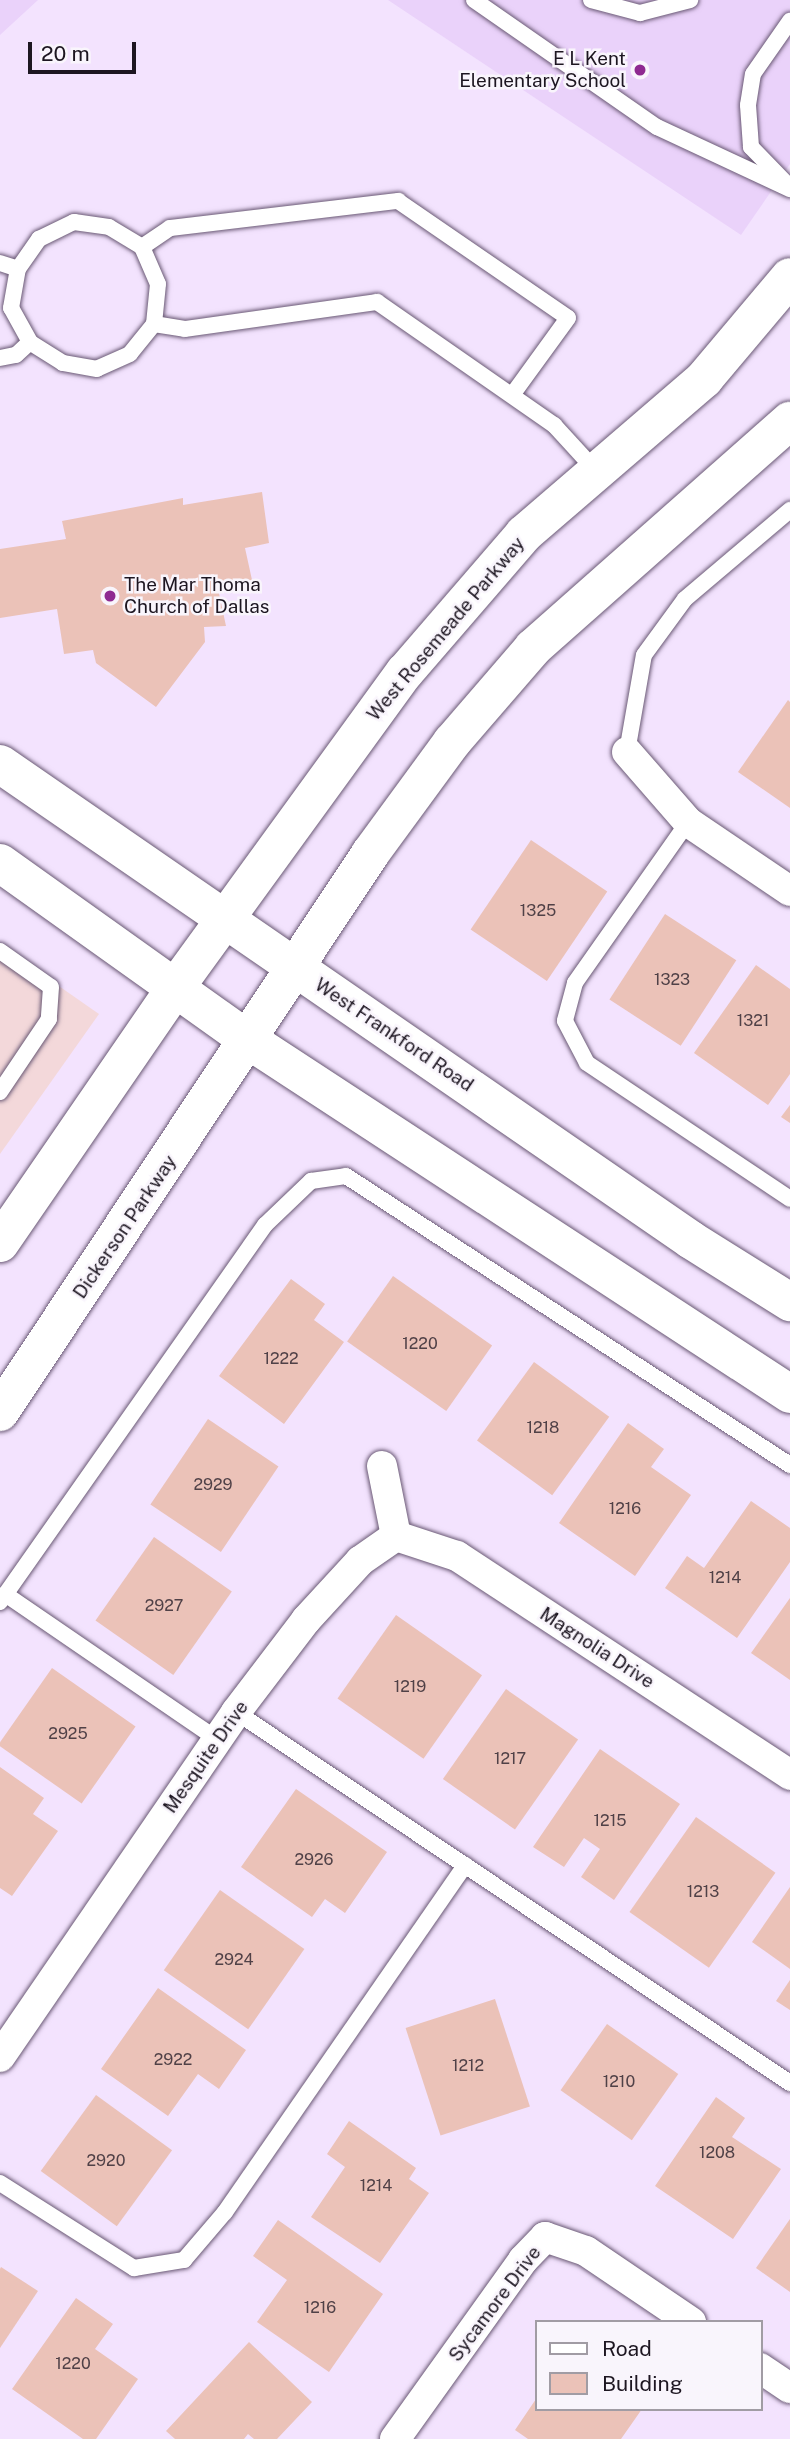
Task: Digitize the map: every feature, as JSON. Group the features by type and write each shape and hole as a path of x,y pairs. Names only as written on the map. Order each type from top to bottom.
{"main road":[{"name":"West Rosemeade Parkway","path":"224,920 405,672 494,564 704,379 790,277"},
{"path":"250,1041 370,854 444,753 533,648 790,421"},
{"name":"West Frankford Road","path":"0,764 691,1240 790,1302"},
{"path":"3,872 250,1041 790,1394"},
{"path":"6,1222 224,920"},
{"name":"Dickerson Parkway","path":"0,1412 250,1041"}],"street":[{"path":"627,752 688,822 790,891"},
{"path":"382,1466 396,1535"},
{"name":"Mesquite Drive","path":"0,2057 236,1712 324,1600 360,1561 396,1535"},
{"name":"Magnolia Drive","path":"396,1535 457,1556 790,1775"},
{"name":"Sycamore Drive","path":"395,2439 523,2260 545,2238 586,2251 688,2320"},
{"path":"762,2369 790,2388"}],"lane":[{"path":"474,0 657,127 790,188"},
{"path":"591,0 640,13 690,0"},
{"path":"790,21 754,74 748,105 751,147 790,188"},
{"path":"142,247 170,228 398,201 568,318 512,395"},
{"path":"74,222 109,227 142,247 158,284 155,324 130,354 97,369 63,363 30,342 11,309 18,269 39,239 74,222"},
{"path":"0,263 18,269"},
{"path":"155,324 185,329 377,302 554,425 597,472"},
{"path":"0,358 16,355 30,342"},
{"path":"627,752 644,655 685,599 790,509"},
{"path":"688,822 575,983 565,1021 587,1063 790,1199"},
{"path":"0,951 51,987 49,1019 0,1092"},
{"path":"217,1739 3,1598 265,1225 311,1181 346,1176 790,1465"},
{"path":"236,1712 790,2083"},
{"path":"0,2183 134,2269 184,2260 225,2212 465,1866"}],"shaded area":[{"path":"0,0 38,0 0,35"},
{"name":"E L Kent Elementary School","path":"388,0 790,0 790,164 741,235"},
{"path":"0,945 99,1014 0,1154"}],"building":[{"name":"The Mar Thoma Church of Dallas","path":"262,492 269,543 245,548 252,580 217,584 226,626 204,627 205,642 156,707 96,663 93,650 64,654 57,609 0,618 0,549 66,539 62,521 183,498 183,505"},
{"path":"788,700 790,702 790,808 738,772"},
{"path":"531,840 607,891 547,981 471,930"},
{"path":"665,914 736,960 681,1046 609,1000"},
{"path":"756,965 790,989 790,1074 768,1105 694,1053"},
{"path":"790,1105 790,1123 781,1117"},
{"path":"393,1276 492,1345 446,1411 347,1342"},
{"path":"291,1279 325,1304 314,1320 344,1342 284,1424 219,1376"},
{"path":"534,1362 609,1417 552,1495 477,1440"},
{"path":"208,1419 278,1467 221,1552 150,1504"},
{"path":"628,1423 664,1449 651,1467 691,1495 635,1576 559,1523"},
{"path":"751,1501 790,1528 790,1562 737,1638 665,1588 687,1556 704,1568"},
{"path":"154,1537 232,1591 173,1675 95,1621"},
{"path":"790,1598 790,1680 751,1653"},
{"path":"396,1615 482,1675 424,1759 337,1699"},
{"path":"52,1668 136,1727 82,1804 0,1746 0,1742"},
{"path":"506,1689 578,1739 515,1830 443,1779"},
{"path":"600,1749 680,1804 614,1900 581,1877 600,1849 584,1838 564,1867 533,1847"},
{"path":"0,1767 44,1798 33,1814 58,1831 12,1896 0,1888"},
{"path":"296,1789 387,1852 345,1913 325,1899 312,1917 241,1867"},
{"path":"696,1817 775,1873 709,1968 629,1912"},
{"path":"790,1887 790,1969 752,1942"},
{"path":"220,1890 304,1949 248,2029 164,1970"},
{"path":"790,1980 790,2010 776,2001"},
{"path":"158,1988 246,2050 219,2089 198,2074 168,2116 101,2069"},
{"path":"495,1999 530,2106 441,2136 406,2028"},
{"path":"607,2024 678,2074 632,2140 561,2090"},
{"path":"96,2095 172,2150 117,2226 41,2171"},
{"path":"716,2097 745,2118 732,2137 781,2169 733,2239 655,2186"},
{"path":"349,2121 416,2168 409,2179 429,2193 380,2263 311,2217 345,2167 327,2154"},
{"path":"790,2219 790,2292 756,2268"},
{"path":"278,2220 383,2294 329,2372 257,2322 287,2280 253,2256"},
{"path":"1,2267 38,2291 0,2348 0,2269"},
{"path":"76,2298 113,2324 95,2349 138,2379 96,2439 83,2439 12,2389"},
{"path":"249,2342 312,2402 277,2439 254,2439 248,2434 244,2439 175,2439 166,2431"},
{"path":"534,2402 534,2411 641,2411 621,2439 528,2439 515,2430"}],"place":[{"name":"E L Kent Elementary School","path":"640,70"},
{"name":"The Mar Thoma Church of Dallas","path":"110,596"}]}
